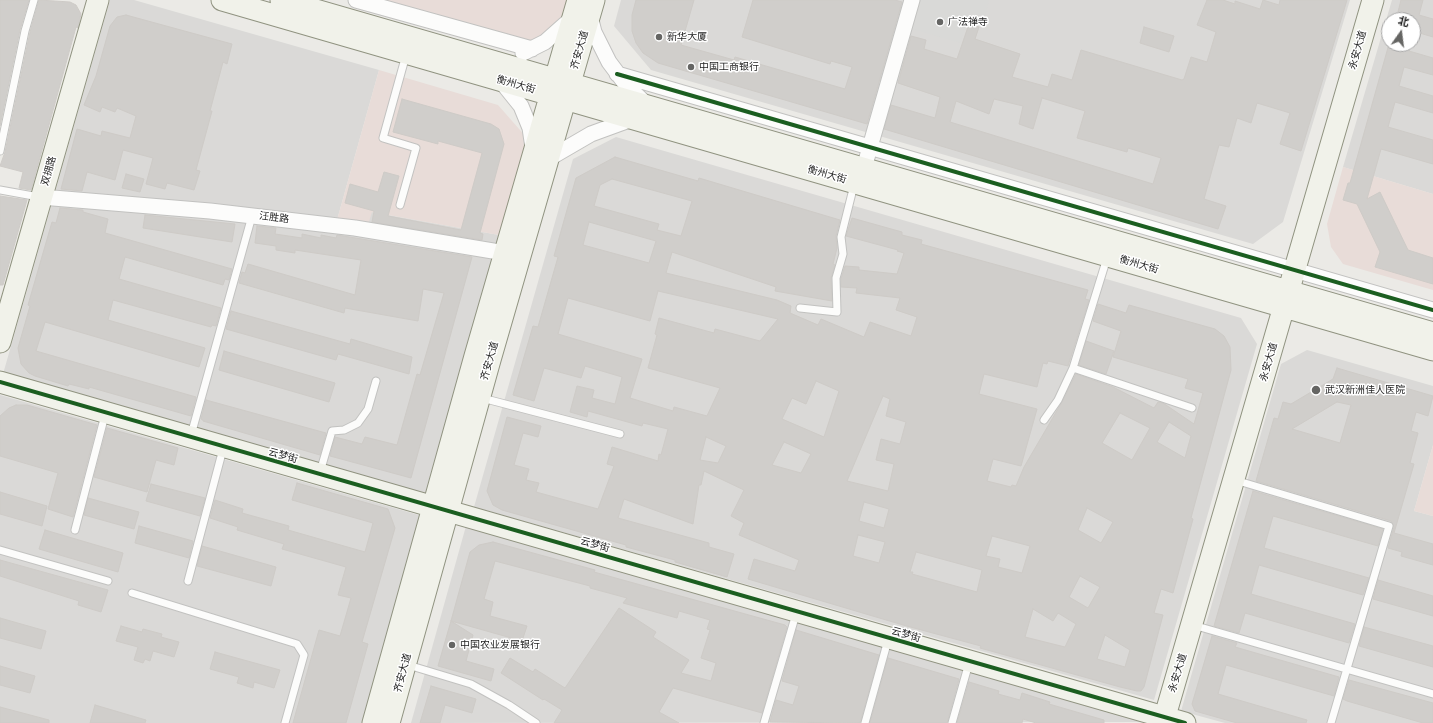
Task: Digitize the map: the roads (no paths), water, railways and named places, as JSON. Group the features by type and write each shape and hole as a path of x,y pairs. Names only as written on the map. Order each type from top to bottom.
{"main road":[{"name":"双拥路","path":"0,342 98,0"},
{"name":"衡州大街","path":"222,0 500,80 560,89 649,106 859,176 1108,256 1433,333"},
{"name":"衡州大街","path":"281,0 491,61 632,118 859,176 1287,299 1433,350"},
{"name":"永安大道","path":"1164,720 1373,0"},
{"name":"齐安大道","path":"373,723 441,509 480,397 541,156 584,8"},
{"name":"齐安大道","path":"389,723 406,664 441,509 505,253 541,156"},
{"name":"云梦街","path":"0,382 970,661 1164,720 1185,723"}],"street":[{"path":"356,0 532,49"},
{"path":"859,176 870,147 912,0"},
{"path":"491,61 505,59 532,49 555,35 584,8 601,47 617,74 637,97 649,106"},
{"path":"617,74 1433,310"},
{"path":"500,80 515,97 526,116 533,140 541,156 632,118"},
{"name":"汪胜路","path":"42,197 252,216 355,228 505,253"}],"lane":[{"path":"0,151 25,31 34,0"},
{"path":"400,205 416,148 383,138 407,53"},
{"path":"800,308 836,312 836,278 843,254 841,237 859,176"},
{"path":"0,190 42,197"},
{"path":"190,437 252,216"},
{"path":"1044,420 1058,400 1073,368 1108,256"},
{"path":"1073,368 1192,408"},
{"path":"320,474 332,431 344,430 358,422 368,409 376,382"},
{"path":"480,397 620,434"},
{"path":"75,530 106,413"},
{"path":"188,581 224,447"},
{"path":"1234,480 1389,526 1331,723"},
{"path":"0,550 108,581"},
{"path":"132,593 298,644 304,655 285,723"},
{"path":"764,723 796,611"},
{"path":"1192,625 1433,694"},
{"path":"865,723 888,638"},
{"path":"952,723 970,661"},
{"path":"406,664 471,684 509,705 536,723"}],"place":[{"name":"广法禅寺","path":"940,22"},
{"name":"新华大厦","path":"659,37"},
{"name":"中国工商银行","path":"691,67"},
{"name":"武汉新洲佳人医院","path":"1316,390"},
{"name":"中国农业发展银行","path":"452,645"}]}
